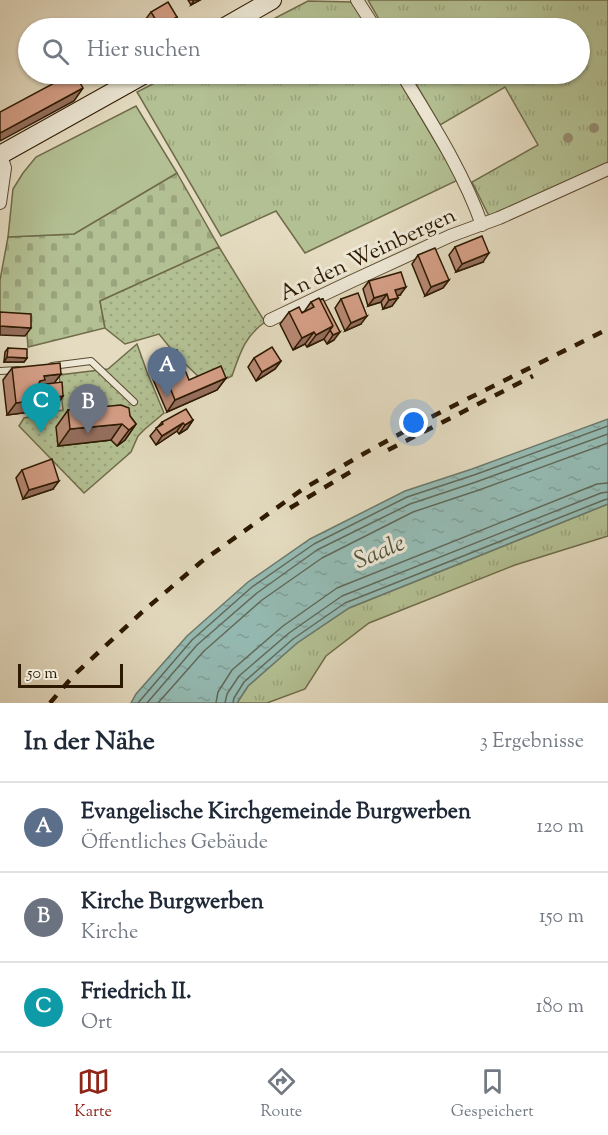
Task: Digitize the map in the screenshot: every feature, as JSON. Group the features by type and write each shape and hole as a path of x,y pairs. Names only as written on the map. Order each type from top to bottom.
{"main road":[{"path":"240,18 272,0"},
{"path":"0,155 126,84"}],"street":[{"path":"357,0 369,18"},
{"name":"An den Weinbergen","path":"408,84 451,156 482,225"},
{"path":"0,155 5,168 0,203"},
{"name":"An den Weinbergen","path":"270,320 450,236 514,212 608,169"}],"lane":[{"path":"50,366 91,361 134,402"},
{"path":"0,371 29,369"}],"green space":[{"path":"368,0 608,0 608,163 489,216 472,182 538,145 505,87 440,125 416,84 590,84 590,18 378,18"},
{"path":"308,1 352,2 362,18 275,18"},
{"path":"153,84 401,84 458,180 305,253 276,211 221,236 137,92"},
{"path":"136,106 177,173 74,234 8,237 13,189 36,157"},
{"path":"177,173 219,247 100,301 105,328 28,347 26,322 0,320 0,280 8,237 74,234"},
{"path":"219,247 265,322 248,339 232,376 219,382 201,379 176,355 159,334 125,344 105,328 100,301"},
{"path":"137,344 164,413 138,436 131,452 84,493 19,426 24,418 63,410 59,375 108,369"},
{"path":"608,504 608,536 515,565 369,623 326,656 305,689 267,703 237,703 248,686 297,643 349,608"}],"water":[{"name":"Saale","path":"608,419 608,504 349,608 297,643 248,686 237,703 131,703 136,694 187,636 248,582 310,539 405,491"}],"building":[{"path":"168,2 177,17 155,18 151,12"},
{"path":"52,84 81,84 83,88 0,133 0,112"},
{"path":"482,236 489,253 462,264 455,247"},
{"path":"435,248 449,280 431,287 418,255"},
{"path":"401,272 406,287 395,290 398,298 389,300 387,294 374,298 369,281"},
{"path":"358,293 367,316 351,323 341,299"},
{"path":"319,298 333,326 316,335 314,332 302,338 289,312 299,307 302,313 314,307 311,302"},
{"path":"323,299 340,332 333,335 330,330 333,326 320,300"},
{"path":"0,312 31,314 31,328 0,326"},
{"path":"272,347 281,361 262,372 254,358"},
{"path":"8,348 27,349 27,358 7,357"},
{"path":"177,350 189,380 221,366 226,378 175,400 158,358"},
{"path":"60,363 61,374 44,376 45,380 40,381 38,385 62,382 63,396 16,403 12,368"},
{"path":"121,405 129,408 130,416 136,424 129,430 122,424 70,429 68,410"},
{"path":"186,409 193,420 185,425 183,423 162,436 156,428 163,424 162,422"},
{"path":"52,459 59,481 29,490 22,470"}],"railway":[{"path":"50,703 74,675 201,562 303,489 427,419 608,329"},
{"path":"388,450 533,376"},
{"path":"290,508 352,471"}],"place":[{"name":"Evangelische Kirchgemeinde Burgwerben","path":"167,397"},
{"name":"Friedrich II.","path":"41,433"},
{"name":"Kirche Burgwerben","path":"88,434"}]}
